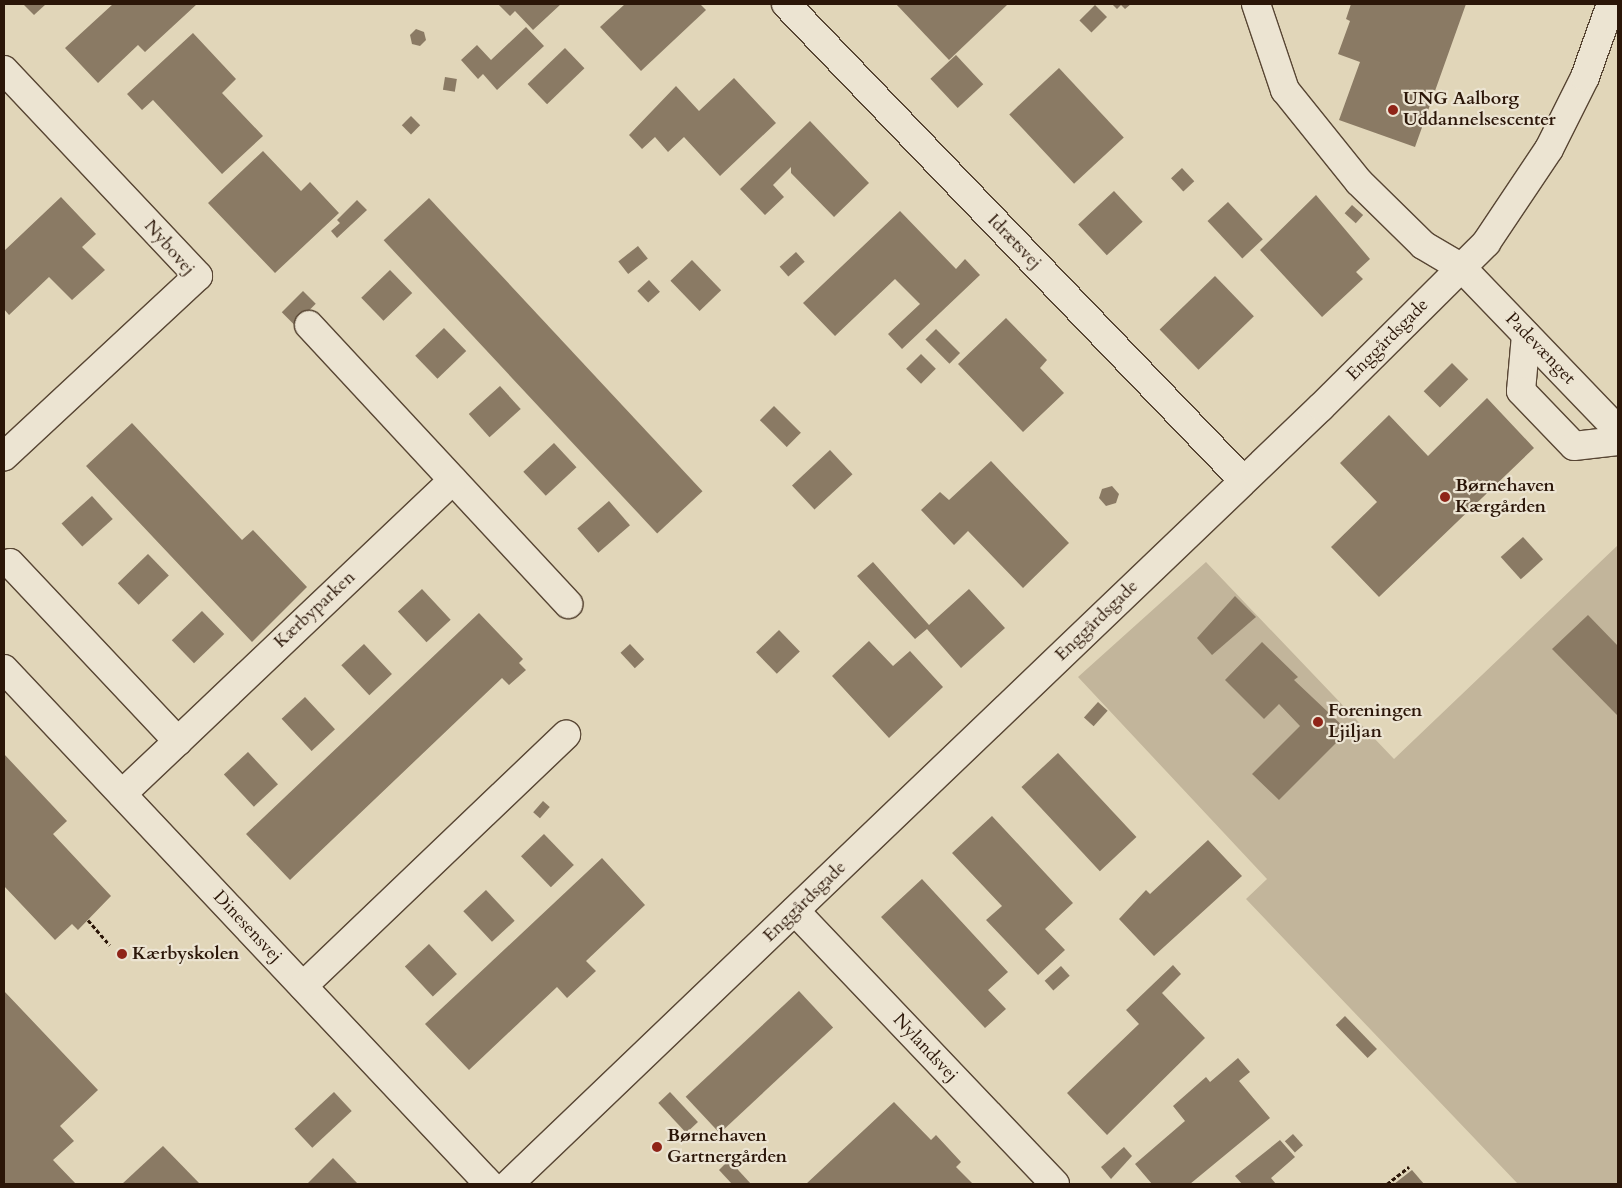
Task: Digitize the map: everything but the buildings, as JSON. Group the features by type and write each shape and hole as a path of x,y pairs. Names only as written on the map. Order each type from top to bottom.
{"street":[{"name":"Idrætsvej","path":"786,4 1243,480"},
{"name":"Padevænget","path":"1256,4 1285,90 1359,182 1423,245 1462,268 1618,430"},
{"name":"Enggårdsgade","path":"509,1184 795,912 1486,243 1549,149 1585,77 1611,4"},
{"name":"Nybovej","path":"4,70 198,276 4,456"},
{"path":"308,325 568,604"},
{"path":"1526,335 1521,391 1574,446 1618,441"},
{"name":"Kærbyparken","path":"122,794 453,480"},
{"path":"10,563 178,741"},
{"name":"Dinesensvej","path":"4,670 489,1184"},
{"path":"303,986 566,735"},
{"name":"Nylandsvej","path":"795,912 1055,1184"}],"path":[{"path":"88,920 110,945"},
{"path":"1387,1184 1409,1167"}],"shaded area":[{"path":"1618,545 1618,1184 1518,1184 1246,899 1267,879 1078,677 1206,562 1394,759"}],"place":[{"name":"UNG Aalborg Uddannelsescenter","path":"1393,110"},
{"name":"Børnehaven Kærgården","path":"1445,497"},
{"name":"Foreningen Ljiljan","path":"1318,722"},
{"name":"Kærbyskolen","path":"122,954"},
{"name":"Børnehaven Gartnergården","path":"657,1147"}]}
